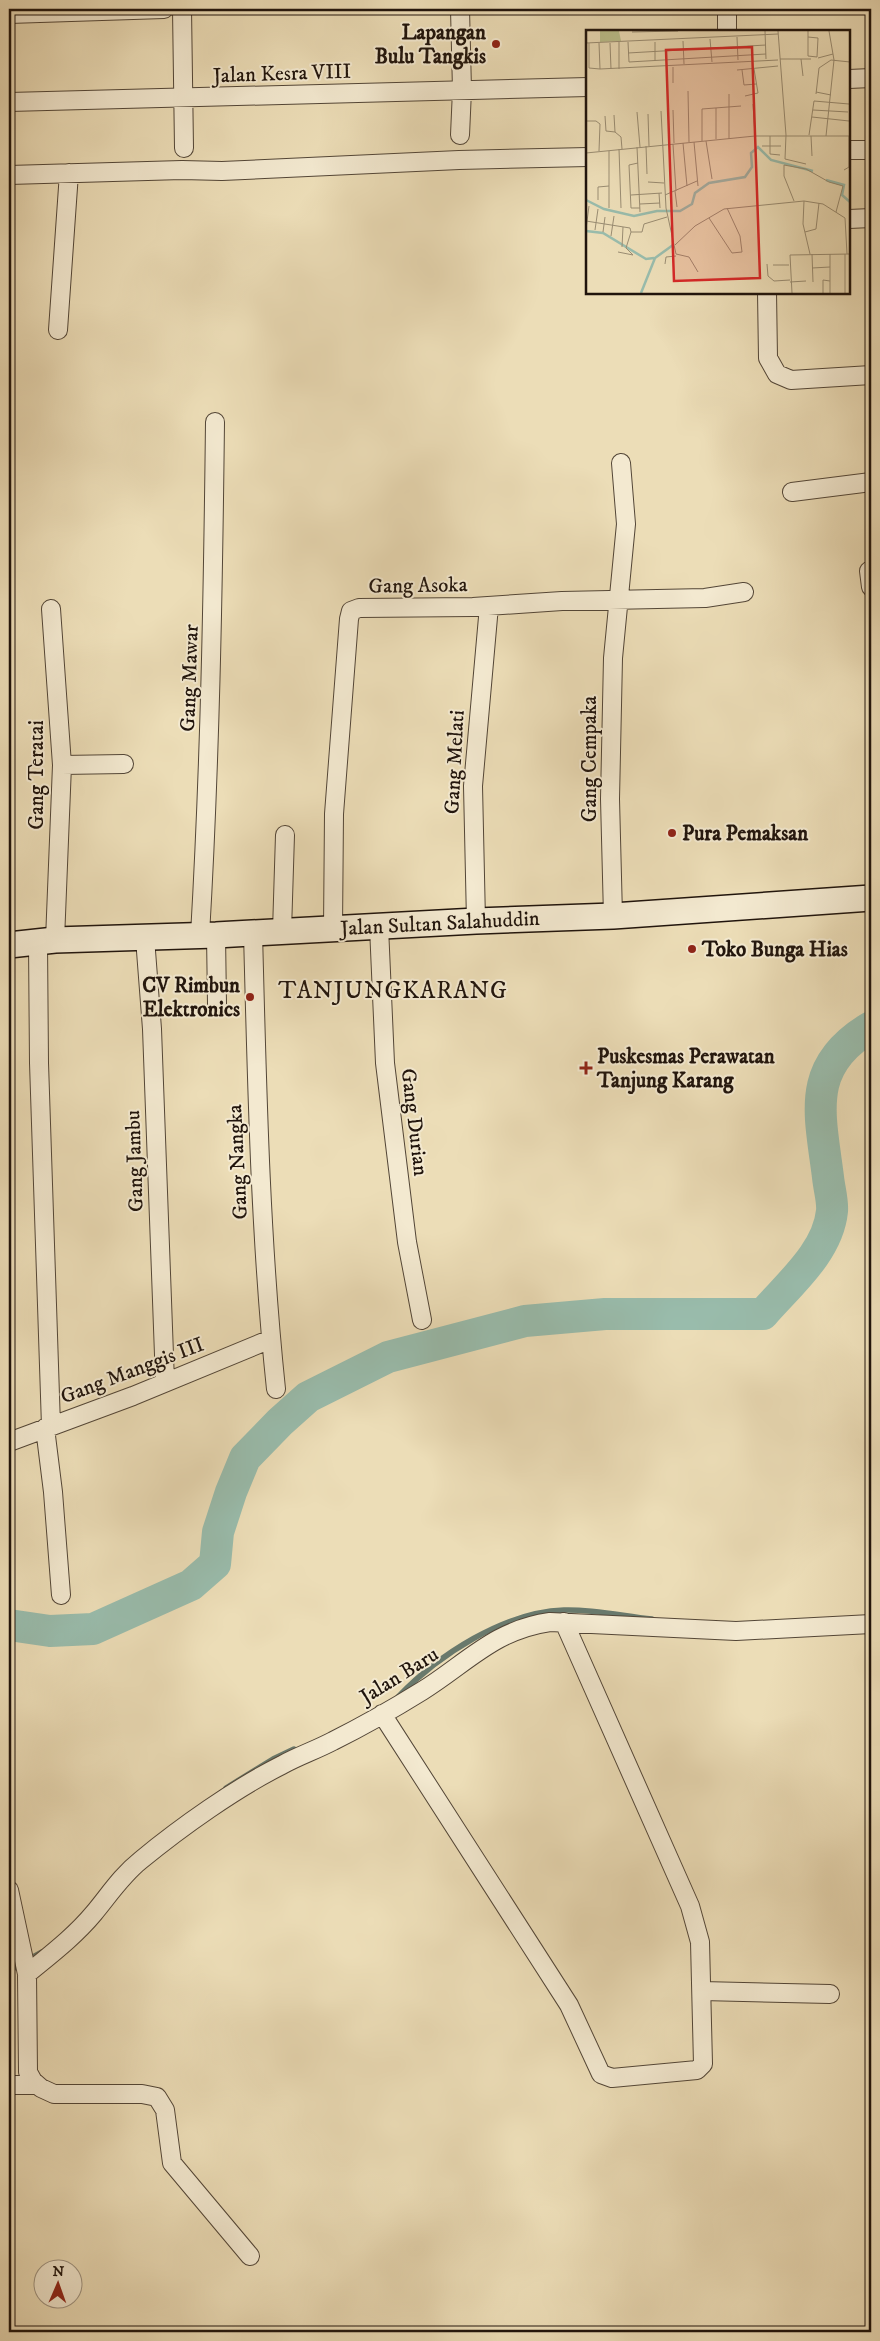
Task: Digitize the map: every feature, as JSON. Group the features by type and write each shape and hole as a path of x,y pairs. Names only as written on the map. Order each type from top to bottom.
{"main road":[{"name":"Jalan Sultan Salahuddin","path":"9,945 47,941 379,927 476,920 613,916 871,898"}],"street":[{"path":"9,14 164,9"},
{"path":"182,9 184,148"},
{"path":"460,9 462,90 460,135"},
{"path":"727,9 727,30"},
{"path":"850,79 871,78"},
{"name":"Jalan Kesra VIII","path":"9,102 184,99 586,87"},
{"path":"850,150 871,150"},
{"path":"9,175 222,171 459,160 586,157"},
{"path":"58,330 69,173"},
{"path":"850,219 871,218"},
{"path":"767,294 768,358 780,377 791,380 871,375"},
{"name":"Gang Mawar","path":"215,422 214,619 208,799 208,935 217,1004"},
{"name":"Gang Cempaka","path":"613,916 610,799 613,658 626,524 621,463"},
{"path":"792,492 871,482"},
{"name":"Gang Asoka","path":"333,928 334,814 351,611 359,608 489,606 562,601 617,602 705,598 744,592"},
{"name":"Gang Melati","path":"476,920 473,786 489,606"},
{"name":"Gang Teratai","path":"51,609 62,765 39,1062 48,1427 60,1595"},
{"path":"62,765 124,764"},
{"path":"282,931 286,835"},
{"name":"Gang Durian","path":"379,927 385,1063 408,1242 422,1320"},
{"name":"Gang Nangka","path":"253,933 257,1124 276,1389"},
{"name":"Gang Jambu","path":"145,938 152,1029 165,1382"},
{"name":"Gang Manggis III","path":"9,1442 271,1339"},
{"path":"382,1714 569,2005 603,2075 612,2078 690,2072 700,2068 703,2064 704,2047 700,1942 690,1906 564,1622"},
{"name":"Jalan Baru","path":"25,1962 70,1939 93,1914 116,1884 141,1860 238,1791 281,1765 334,1741 423,1690 461,1662 506,1634 533,1624 564,1622 736,1631 871,1624"},
{"path":"9,1890 25,1962 27,2066 31,2077 37,2085 54,2094 149,2094 157,2097 166,2110 172,2163 250,2256"},
{"path":"702,1992 830,1994"},
{"path":"9,2085 37,2085"}],"waterway":[{"path":"9,1625 50,1631 93,1629 191,1585 215,1564 218,1532 245,1458 280,1422 308,1397 388,1357 525,1321 605,1314 763,1314 806,1267 823,1240 829,1226 832,1203 822,1132 822,1093 826,1075 835,1058 850,1042 871,1027"},
{"path":"398,1697 432,1666 473,1638 518,1619 564,1610 652,1619"},
{"path":"226,1788 273,1759 294,1749"},
{"path":"9,1973 15,1967 42,1952"}],"place":[{"name":"Lapangan Bulu Tangkis","path":"496,44"},
{"name":"Pura Pemaksan","path":"672,833"},
{"name":"Toko Bunga Hias","path":"692,949"},
{"name":"CV Rimbun Elektronics","path":"250,997"},
{"name":"Puskesmas Perawatan Tanjung Karang","path":"586,1068"}],"district":[{"name":"TANJUNGKARANG","path":"393,990"}]}
